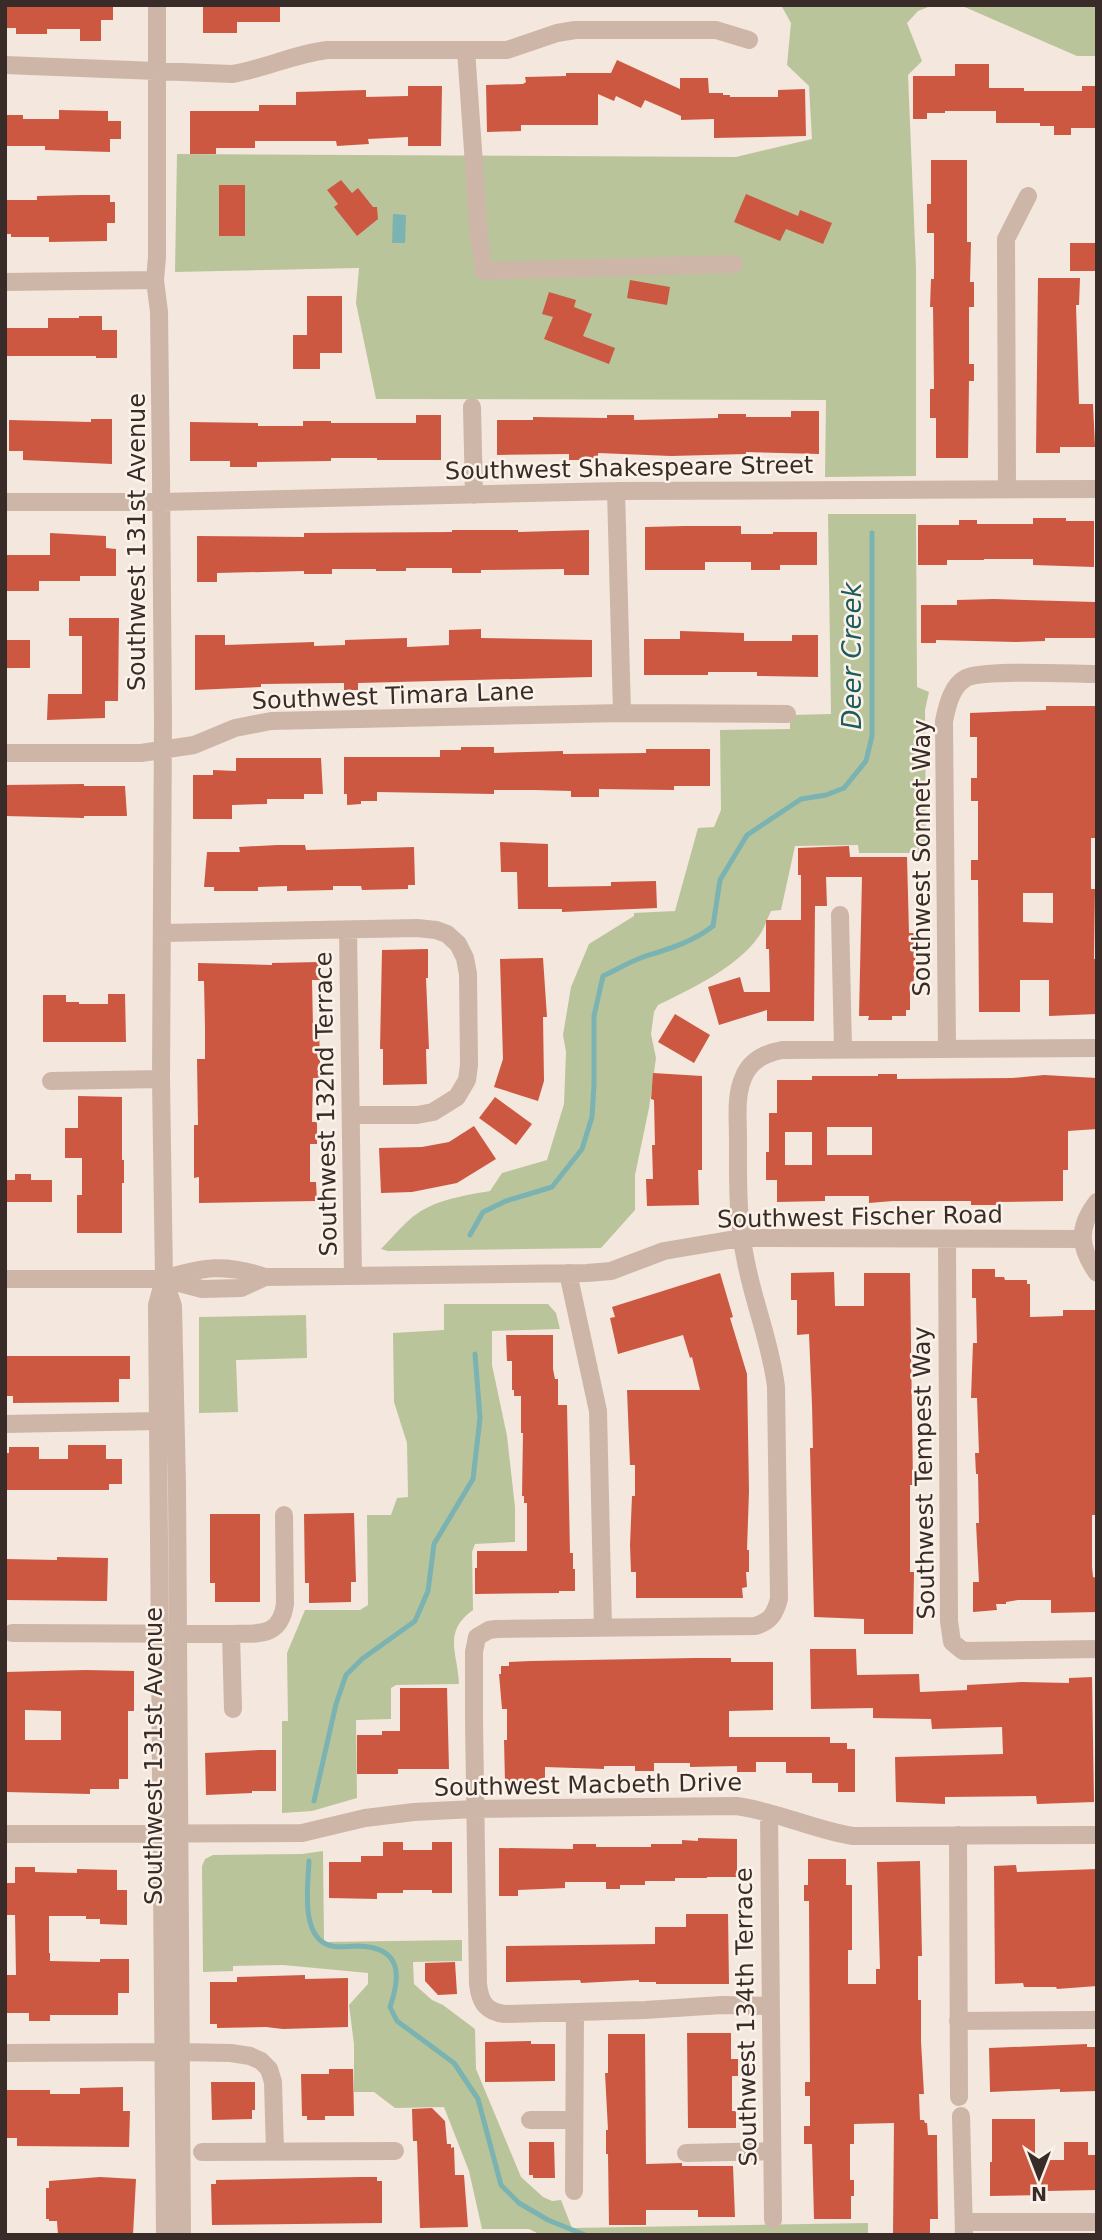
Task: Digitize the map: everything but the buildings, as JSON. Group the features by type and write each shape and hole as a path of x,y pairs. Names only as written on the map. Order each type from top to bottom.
{"street":[{"name":"Southwest 131st Avenue","path":"157,5 158,257 155,280 159,312 161,502 161,1079 164,1279 157,1305 158,1421 169,1634"},
{"path":"5,65 232,75 305,53 327,50 507,50 557,33 575,30 716,30 749,40"},
{"path":"467,50 473,158 484,271 734,264"},
{"path":"1007,489 1006,239 1028,196"},
{"path":"5,282 155,280"},
{"path":"472,407 474,495"},
{"name":"Southwest Shakespeare Street","path":"5,502 161,502 617,491 1097,489"},
{"path":"617,491 622,713"},
{"name":"Southwest Sonnet Way","path":"947,1049 944,721 949,697 965,678 990,674 1097,674"},
{"name":"Southwest Timara Lane","path":"5,753 141,753 194,745 235,728 271,721 622,713 787,714"},
{"path":"841,915 843,1049"},
{"path":"162,933 417,928 447,934 458,944 467,965 469,1065 465,1086 452,1101 425,1114 351,1115"},
{"name":"Southwest 132nd Terrace","path":"348,930 353,1276"},
{"path":"770,2006 722,2005 505,2014 486,2009 481,2001 478,1984 474,1652 477,1637 483,1632 496,1629 743,1627 764,1624 771,1618 779,1599 776,1387 773,1363 746,1265 739,1204 738,1096 744,1075 752,1063 766,1054 782,1049 1097,1048"},
{"path":"51,1081 161,1079"},
{"path":"1097,1202 1087,1216 1082,1239 1085,1256 1097,1273"},
{"name":"Southwest Fischer Road","path":"5,1279 164,1279 202,1289 241,1289 265,1277 611,1271 664,1251 741,1238 1082,1239"},
{"name":"Southwest Tempest Way","path":"947,1240 949,1621 952,1642 963,1651 1097,1649"},
{"path":"568,1273 598,1411 603,1628"},
{"name":"Southwest 131st Avenue","path":"164,1279 173,1306 169,1634 172,2052 164,2235"},
{"path":"5,1424 158,1421"},
{"path":"12,1633 231,1634 263,1632 274,1628 283,1616 284,1515"},
{"path":"231,1634 233,1709"},
{"name":"Southwest Macbeth Drive","path":"5,1833 302,1833 365,1818 414,1812 736,1805 754,1808 831,1833 853,1836 1097,1835"},
{"name":"Southwest 134th Terrace","path":"769,1813 773,2220"},
{"path":"958,1835 958,2097"},
{"path":"574,2192 575,2013"},
{"path":"958,2021 1097,2020"},
{"name":"Southwest 131st Avenue","path":"172,2052 182,2235"},
{"path":"5,2053 172,2052 250,2056 269,2069 275,2098 275,2152"},
{"path":"961,2116 964,2229 1097,2222"},
{"path":"530,2120 574,2119"},
{"path":"202,2152 396,2151"},
{"path":"686,2153 772,2151"}],"green space":[{"path":"781,5 933,5 918,11 907,23 922,61 908,75 916,268 916,476 825,477 826,400 376,399 356,303 359,268 175,272 177,154 736,157 812,139 809,86 787,65 791,23"},
{"path":"960,5 1097,5 1097,56 1077,56"},
{"path":"828,514 916,514 917,687 929,692 925,710 926,853 859,853 858,845 795,846 781,910 771,911 761,933 750,947 713,976 658,1005 654,1012 651,1034 656,1058 635,1175 635,1210 601,1248 381,1249 408,1221 426,1208 447,1200 490,1191 502,1173 547,1160 564,1104 566,1052 563,1035 571,987 589,944 634,916 634,913 675,911 698,828 714,827 721,810 720,730 790,729 790,715 831,714"},
{"path":"444,1304 548,1304 556,1313 560,1329 492,1331 492,1365 507,1436 515,1507 515,1542 475,1544 472,1552 473,1610 463,1618 455,1635 459,1684 396,1685 391,1688 391,1719 356,1720 357,1798 312,1811 282,1813 282,1721 288,1721 287,1653 305,1610 360,1610 368,1605 367,1515 391,1515 397,1498 408,1497 407,1443 394,1402 393,1333 444,1330"},
{"path":"306,1315 307,1358 236,1360 238,1412 199,1413 199,1317"},
{"path":"323,1851 324,1942 462,1940 462,1961 413,1962 414,1984 432,2000 475,2029 476,2069 521,2177 543,2197 552,2201 561,2200 572,2228 868,2223 868,2235 541,2235 529,2229 482,2229 469,2171 444,2107 395,2108 374,2092 354,2092 354,2044 349,2005 368,1984 368,1973 283,1965 233,1966 233,1971 203,1972 202,1866 205,1859 213,1855 302,1854"}],"water":[{"path":"393,214 406,215 405,243 392,243"}],"waterway":[{"name":"Deer Creek","path":"470,1235 483,1212 506,1201 552,1187 582,1149 592,1117 594,1016 603,976 638,959 688,941 713,926 720,880 747,835 801,799 826,795 844,788 866,761 872,736 872,533"},
{"name":"Deer Creek","path":"314,1801 336,1704 346,1675 362,1659 415,1621 428,1591 434,1544 473,1479 480,1418 475,1354"},
{"name":"Deer Creek","path":"309,1861 307,1904 315,1934 330,1946 372,1948 390,1957 396,1973 390,2007 397,2021 454,2063 478,2099 501,2185 519,2203 548,2220 585,2235"}]}
